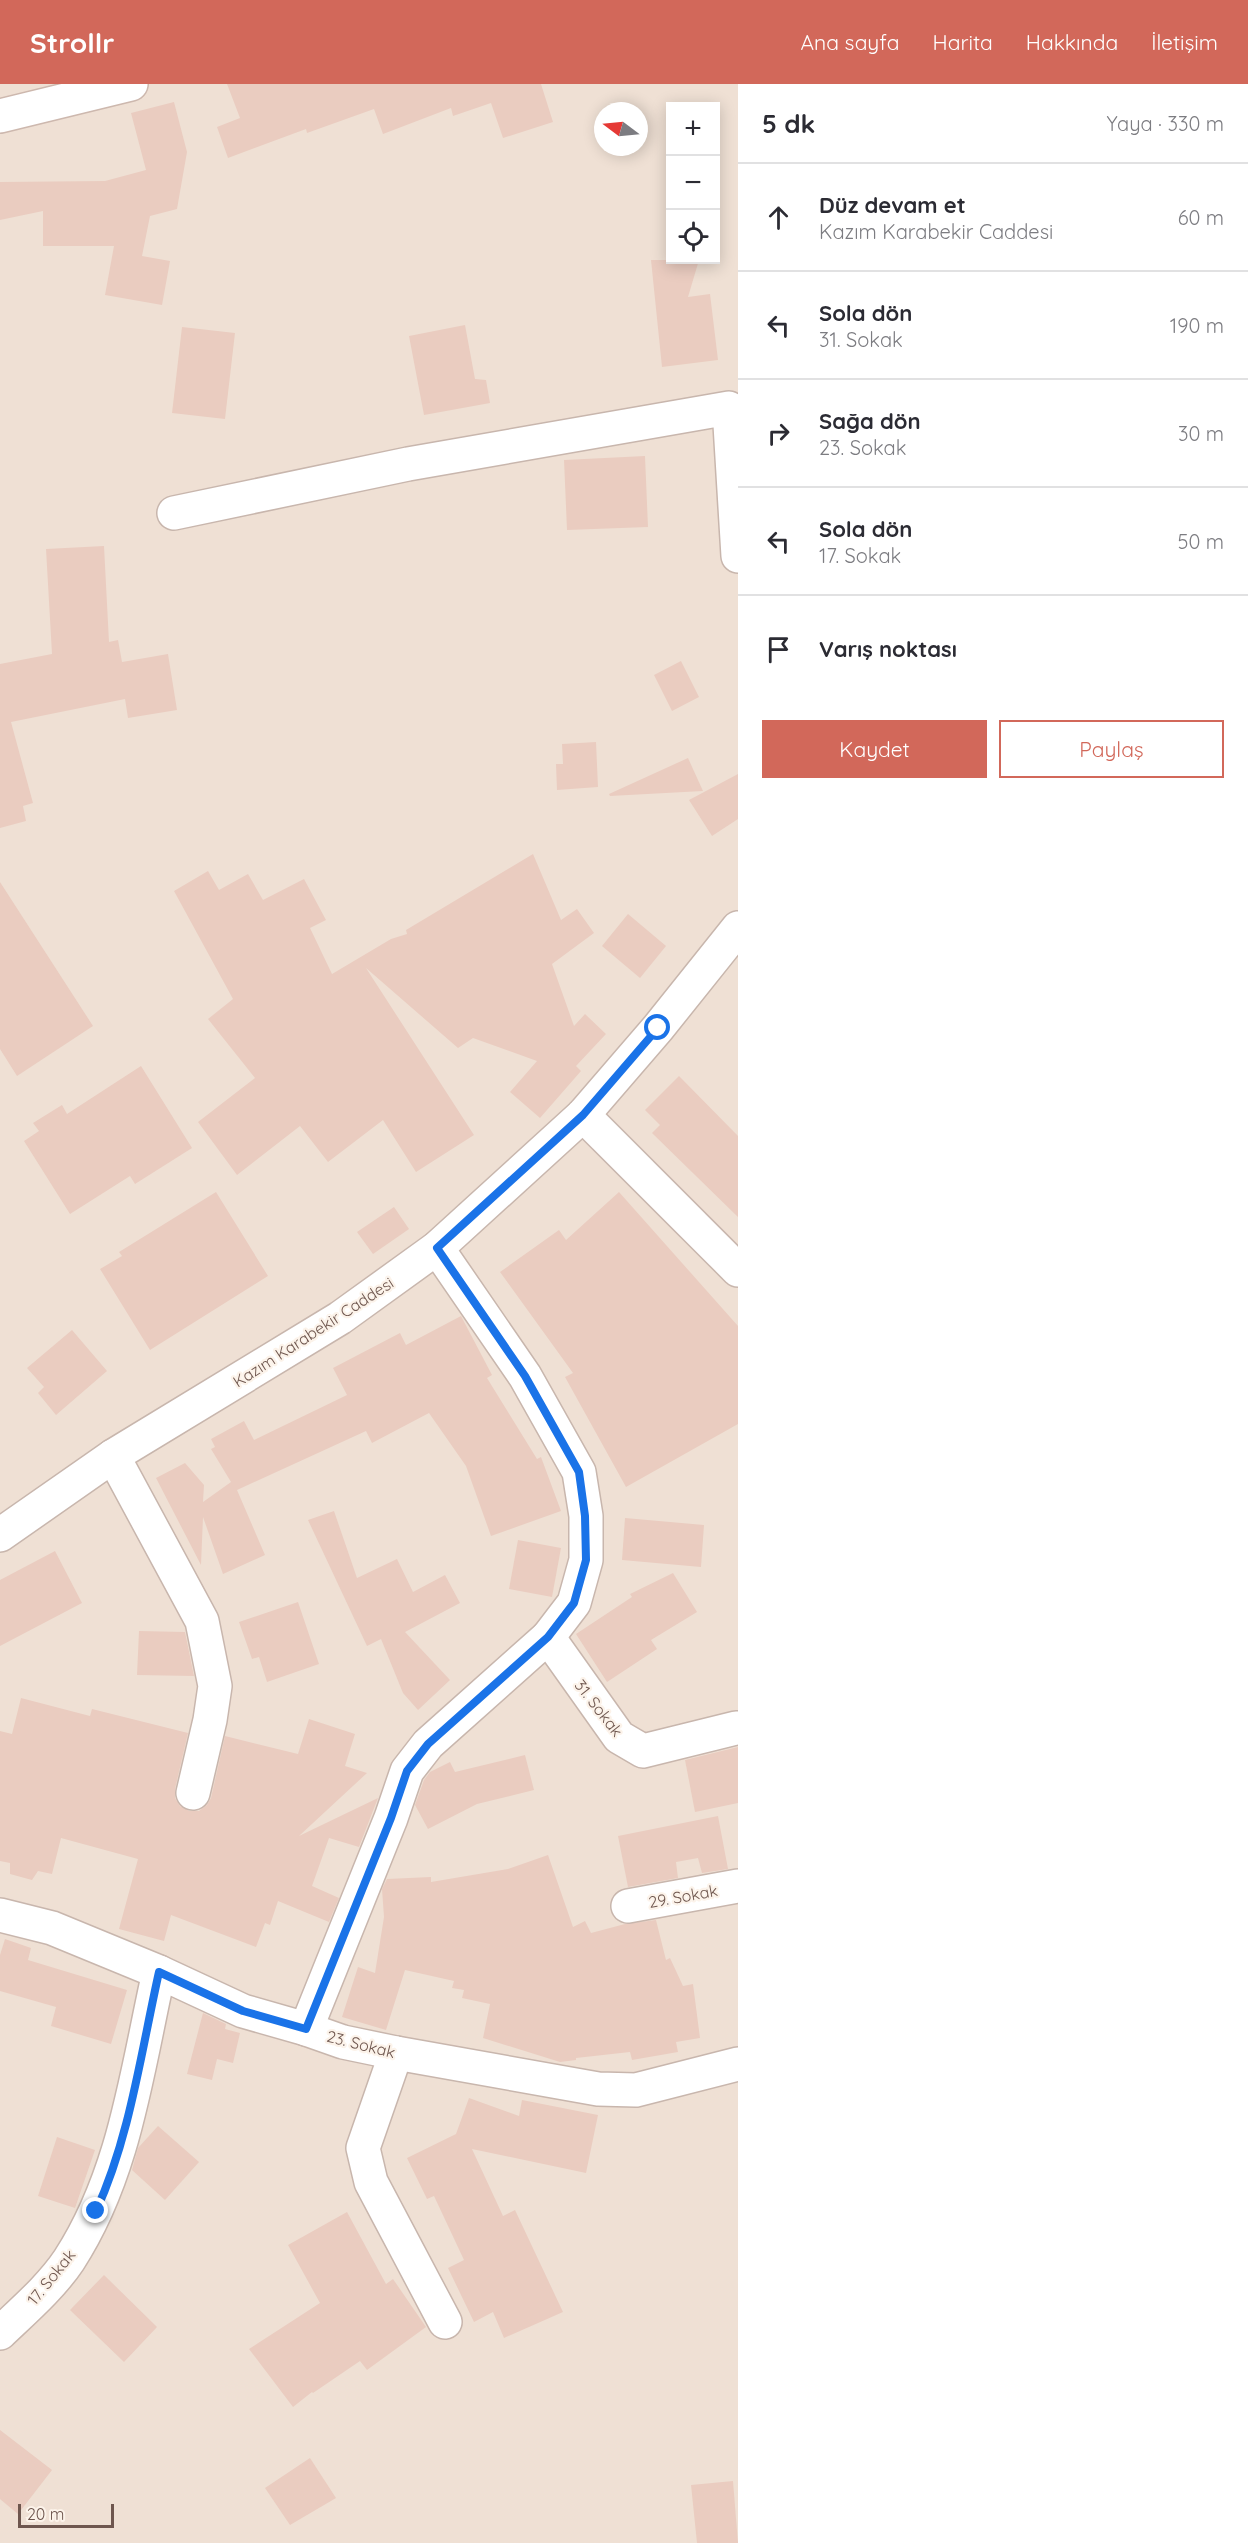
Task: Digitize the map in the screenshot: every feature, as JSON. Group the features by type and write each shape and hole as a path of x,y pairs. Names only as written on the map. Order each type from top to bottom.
{"street":[{"path":"0,116 131,84"},
{"path":"174,513 408,464 729,408 738,556"},
{"name":"Kazım Karabekir Caddesi","path":"0,1535 113,1456 340,1318 437,1248 583,1115 658,1028 738,928"},
{"path":"583,1115 738,1270"},
{"path":"306,2029 391,1818 407,1771 428,1744 548,1637 574,1603 586,1560 585,1516 579,1472 525,1376 437,1248"},
{"path":"113,1456 202,1621 215,1686 210,1720 193,1793"},
{"name":"31. Sokak","path":"548,1637 618,1737 643,1751 736,1728"},
{"name":"29. Sokak","path":"628,1906 738,1886"},
{"name":"23. Sokak","path":"0,1915 52,1928 159,1972 243,2011 343,2042 396,2053 598,2089 636,2090 738,2064"},
{"name":"17. Sokak","path":"0,2333 69,2261 109,2183 119,2151 159,1972"},
{"path":"396,2053 363,2148 372,2182 445,2322"}],"shaded area":[{"path":"0,84 738,84 738,2543 0,2543"}],"building":[{"path":"227,84 541,84 553,122 503,138 491,103 453,116 451,108 383,134 374,109 307,133 306,129 228,158 217,127 240,118"},
{"path":"174,102 187,152 177,209 150,216 142,256 170,261 162,305 105,295 114,246 43,246 43,211 0,220 0,182 105,181 146,170 131,113"},
{"path":"651,260 666,260 666,264 698,264 688,297 710,294 718,360 662,367"},
{"path":"465,325 475,379 486,380 490,403 424,415 409,336"},
{"path":"182,327 235,333 225,419 172,413"},
{"path":"645,456 648,527 567,530 564,460"},
{"path":"104,546 109,642 118,640 122,662 168,654 177,710 128,718 125,699 11,722 33,803 23,806 26,821 0,828 0,664 52,654 46,549"},
{"path":"681,661 699,697 672,711 654,675"},
{"path":"596,742 598,787 557,790 556,764 563,764 562,744"},
{"path":"688,758 703,791 610,796 609,794"},
{"path":"738,774 738,819 712,836 689,800"},
{"path":"533,854 561,920 577,909 594,933 552,964 574,1026 585,1014 606,1034 576,1066 581,1071 540,1118 510,1092 537,1061 473,1038 458,1048 366,968 474,1135 416,1172 383,1120 328,1162 300,1126 237,1175 198,1122 255,1078 208,1019 233,999 174,891 208,871 219,890 248,874 263,900 304,879 326,920 310,928 332,974 391,939 407,934 406,930"},
{"path":"0,882 93,1026 17,1076 0,1049"},
{"path":"628,914 666,946 640,978 602,946"},
{"path":"141,1066 192,1148 135,1184 130,1176 70,1214 24,1141 39,1131 33,1123 62,1105 67,1114"},
{"path":"679,1076 738,1136 738,1217 652,1133 660,1125 645,1110"},
{"path":"216,1192 268,1276 150,1350 100,1269 122,1256 119,1252"},
{"path":"619,1192 738,1326 738,1424 626,1487 565,1377 573,1373 500,1272 559,1230 566,1240"},
{"path":"394,1207 409,1229 373,1254 357,1232"},
{"path":"461,1316 492,1375 487,1378 537,1459 541,1457 561,1511 491,1536 466,1466 429,1413 372,1443 366,1431 237,1490 265,1555 223,1574 203,1517 201,1565 156,1478 185,1463 204,1485 203,1502 231,1482 211,1449 215,1447 211,1439 244,1421 254,1440 347,1395 333,1368 400,1333 406,1345"},
{"path":"72,1330 107,1371 56,1415 38,1393 44,1387 27,1368"},
{"path":"334,1511 357,1578 397,1559 413,1592 445,1575 460,1603 405,1632 450,1680 418,1710 403,1693 381,1639 367,1646 308,1520"},
{"path":"625,1518 704,1525 701,1567 622,1560"},
{"path":"518,1540 561,1548 552,1597 509,1589"},
{"path":"55,1551 82,1603 0,1646 0,1580"},
{"path":"673,1573 697,1612 651,1640 657,1649 607,1682 576,1634 632,1597 630,1594"},
{"path":"298,1602 319,1664 267,1682 259,1657 252,1659 239,1622"},
{"path":"139,1631 185,1632 194,1676 137,1675"},
{"path":"21,1698 90,1716 92,1709 188,1733 175,1798 180,1806 189,1811 199,1811 207,1805 211,1798 225,1736 298,1754 309,1719 355,1734 345,1766 367,1773 299,1836 378,1798 359,1847 329,1838 312,1886 339,1898 329,1922 278,1901 270,1925 265,1923 256,1947 171,1915 164,1941 119,1929 138,1859 61,1838 52,1874 38,1871 32,1880 10,1874 10,1863 0,1861 0,1731 12,1734"},
{"path":"738,1747 738,1803 695,1812 685,1760"},
{"path":"525,1755 534,1790 477,1804 428,1829 415,1805 424,1780 430,1772 450,1762 455,1772"},
{"path":"718,1816 728,1869 702,1873 698,1858 676,1862 678,1878 628,1887 618,1836"},
{"path":"548,1855 573,1927 585,1921 591,1933 625,1924 656,1920 666,1960 670,1958 683,1986 693,1984 700,2038 676,2042 678,2052 632,2060 630,2052 560,2062 483,2038 490,2004 462,1998 464,1990 452,1988 454,1981 405,1970 386,2030 342,2017 358,1967 375,1973 384,1917 382,1889 387,1879 431,1877 431,1882 508,1869"},
{"path":"5,1939 31,1948 28,1960 127,1990 111,2044 51,2026 56,2007 0,1991 0,1955"},
{"path":"203,2013 226,2024 225,2029 240,2033 233,2063 217,2059 212,2080 187,2074"},
{"path":"469,2098 519,2116 522,2100 598,2115 586,2173 472,2149 503,2216 515,2210 563,2312 504,2338 493,2312 474,2322 448,2268 464,2260 434,2196 427,2199 407,2158 456,2134"},
{"path":"158,2126 199,2162 165,2200 132,2170 138,2148"},
{"path":"57,2137 95,2150 75,2208 38,2196"},
{"path":"347,2212 386,2284 393,2279 426,2327 367,2370 360,2361 293,2407 249,2349 320,2303 288,2245"},
{"path":"104,2275 157,2327 124,2362 70,2310"},
{"path":"0,2430 52,2470 18,2514 0,2499"},
{"path":"310,2458 336,2498 290,2525 265,2488"},
{"path":"733,2481 738,2543 697,2543 691,2485"}],"route":[{"path":"96,2211 109,2183 119,2151 159,1972 243,2011 306,2029 391,1818 407,1771 428,1744 548,1637 574,1603 586,1560 585,1516 579,1472 525,1376 437,1248 583,1115 658,1028"}]}
